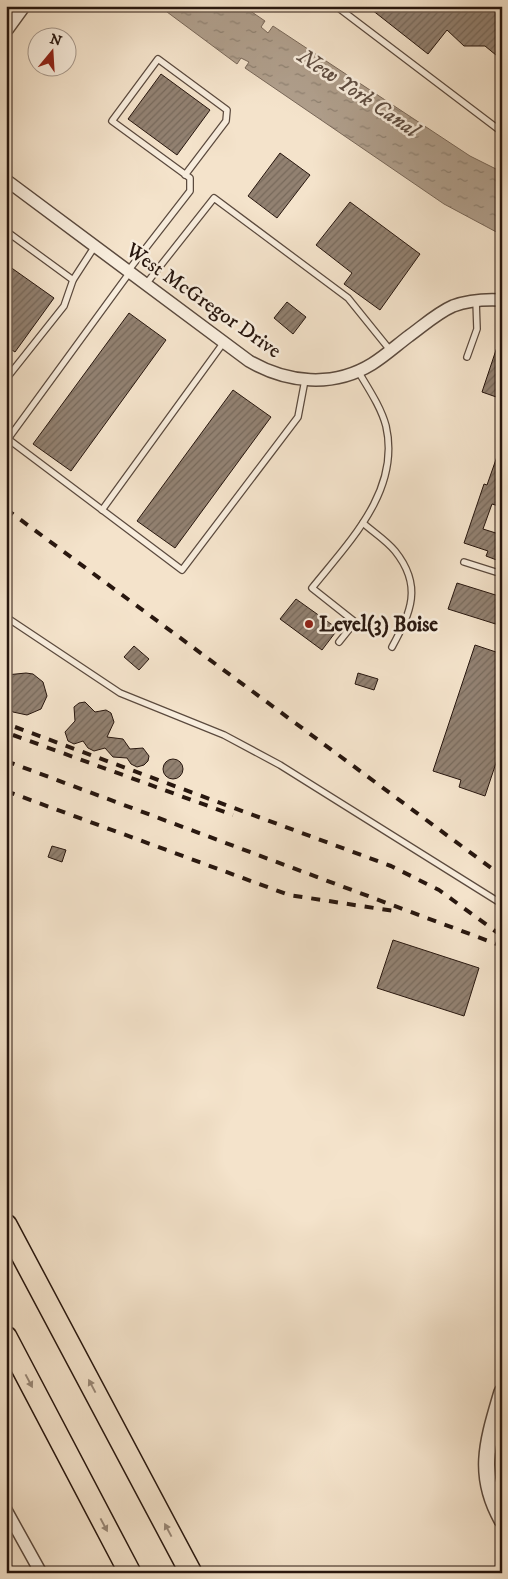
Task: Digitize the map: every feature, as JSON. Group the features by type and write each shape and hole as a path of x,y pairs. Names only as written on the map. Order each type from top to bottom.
{"highway":[{"path":"6,1225 190,1573"},
{"path":"6,1338 130,1573"}],"street":[{"path":"6,28 22,6"},
{"name":"West McGregor Drive","path":"6,180 224,342 262,368 278,375 305,380 330,379 358,371 390,350 436,315 452,307 476,300 502,300"},
{"path":"502,1392 486,1450 486,1477 492,1502 502,1520"},
{"path":"6,1510 41,1573"}],"lane":[{"path":"336,6 502,132"},
{"path":"185,175 226,120 227,110 158,59 112,120 185,175 190,178 190,191 129,271 8,439 182,570 298,417 305,380"},
{"path":"146,284 214,198 348,298 390,350"},
{"path":"6,231 74,280"},
{"path":"6,379 64,306 74,280 95,246"},
{"path":"467,357 477,329 476,300"},
{"path":"102,510 224,342"},
{"path":"339,642 355,622 312,588 363,523 382,490 387,466 388,443 386,426 378,406 358,371"},
{"path":"363,523 394,551 408,573 413,600 404,626 392,647"},
{"path":"464,562 502,574"},
{"path":"6,617 120,693 224,735 280,766 502,904"}],"water":[{"name":"New York Canal","path":"159,6 243,6 265,21 261,27 268,33 273,26 470,156 502,172 502,235 444,204 245,68 249,62 241,58 237,64"}],"building":[{"path":"367,6 502,6 502,60 485,46 464,46 447,30 428,54"},
{"path":"161,74 210,110 177,155 128,119"},
{"path":"280,153 310,175 277,218 248,196"},
{"path":"350,202 420,254 380,310 344,284 352,273 316,245"},
{"path":"6,264 54,298 15,352 6,346"},
{"path":"287,302 306,317 293,334 274,318"},
{"path":"129,313 166,340 71,471 33,444"},
{"path":"500,338 502,338 502,399 482,392"},
{"path":"233,390 271,417 175,548 137,521"},
{"path":"500,448 502,448 502,507 492,504 483,529 499,534 497,539 502,541 502,562 486,556 488,551 464,543 484,484 487,485"},
{"path":"457,583 502,597 502,626 448,609"},
{"name":"Level(3) Boise","path":"296,599 338,629 322,650 280,619"},
{"path":"475,645 502,654 502,745 485,796 459,787 461,780 433,771"},
{"path":"134,646 149,659 139,670 124,657"},
{"path":"358,673 378,679 374,690 355,684"},
{"path":"33,674 43,682 47,696 41,709 27,715 13,712 6,704 6,675"},
{"path":"85,702 95,712 106,710 111,713 114,722 107,737 123,739 130,749 143,748 149,756 148,761 144,765 137,767 131,764 127,758 113,757 105,748 94,751 88,748 83,741 74,744 68,741 65,732 75,721 74,707 79,703"},
{"path":"173,759 180,762 183,769 180,776 173,779 166,776 163,769 166,762"},
{"path":"52,846 66,850 62,862 48,857"},
{"path":"393,940 479,968 464,1016 377,988"}],"railway":[{"path":"6,509 502,876"},
{"path":"15,727 391,866 439,890 502,936"},
{"path":"13,735 233,815"},
{"path":"6,761 502,946"},
{"path":"6,791 289,895 394,911"}],"place":[{"name":"Level(3) Boise","path":"309,624"}]}
